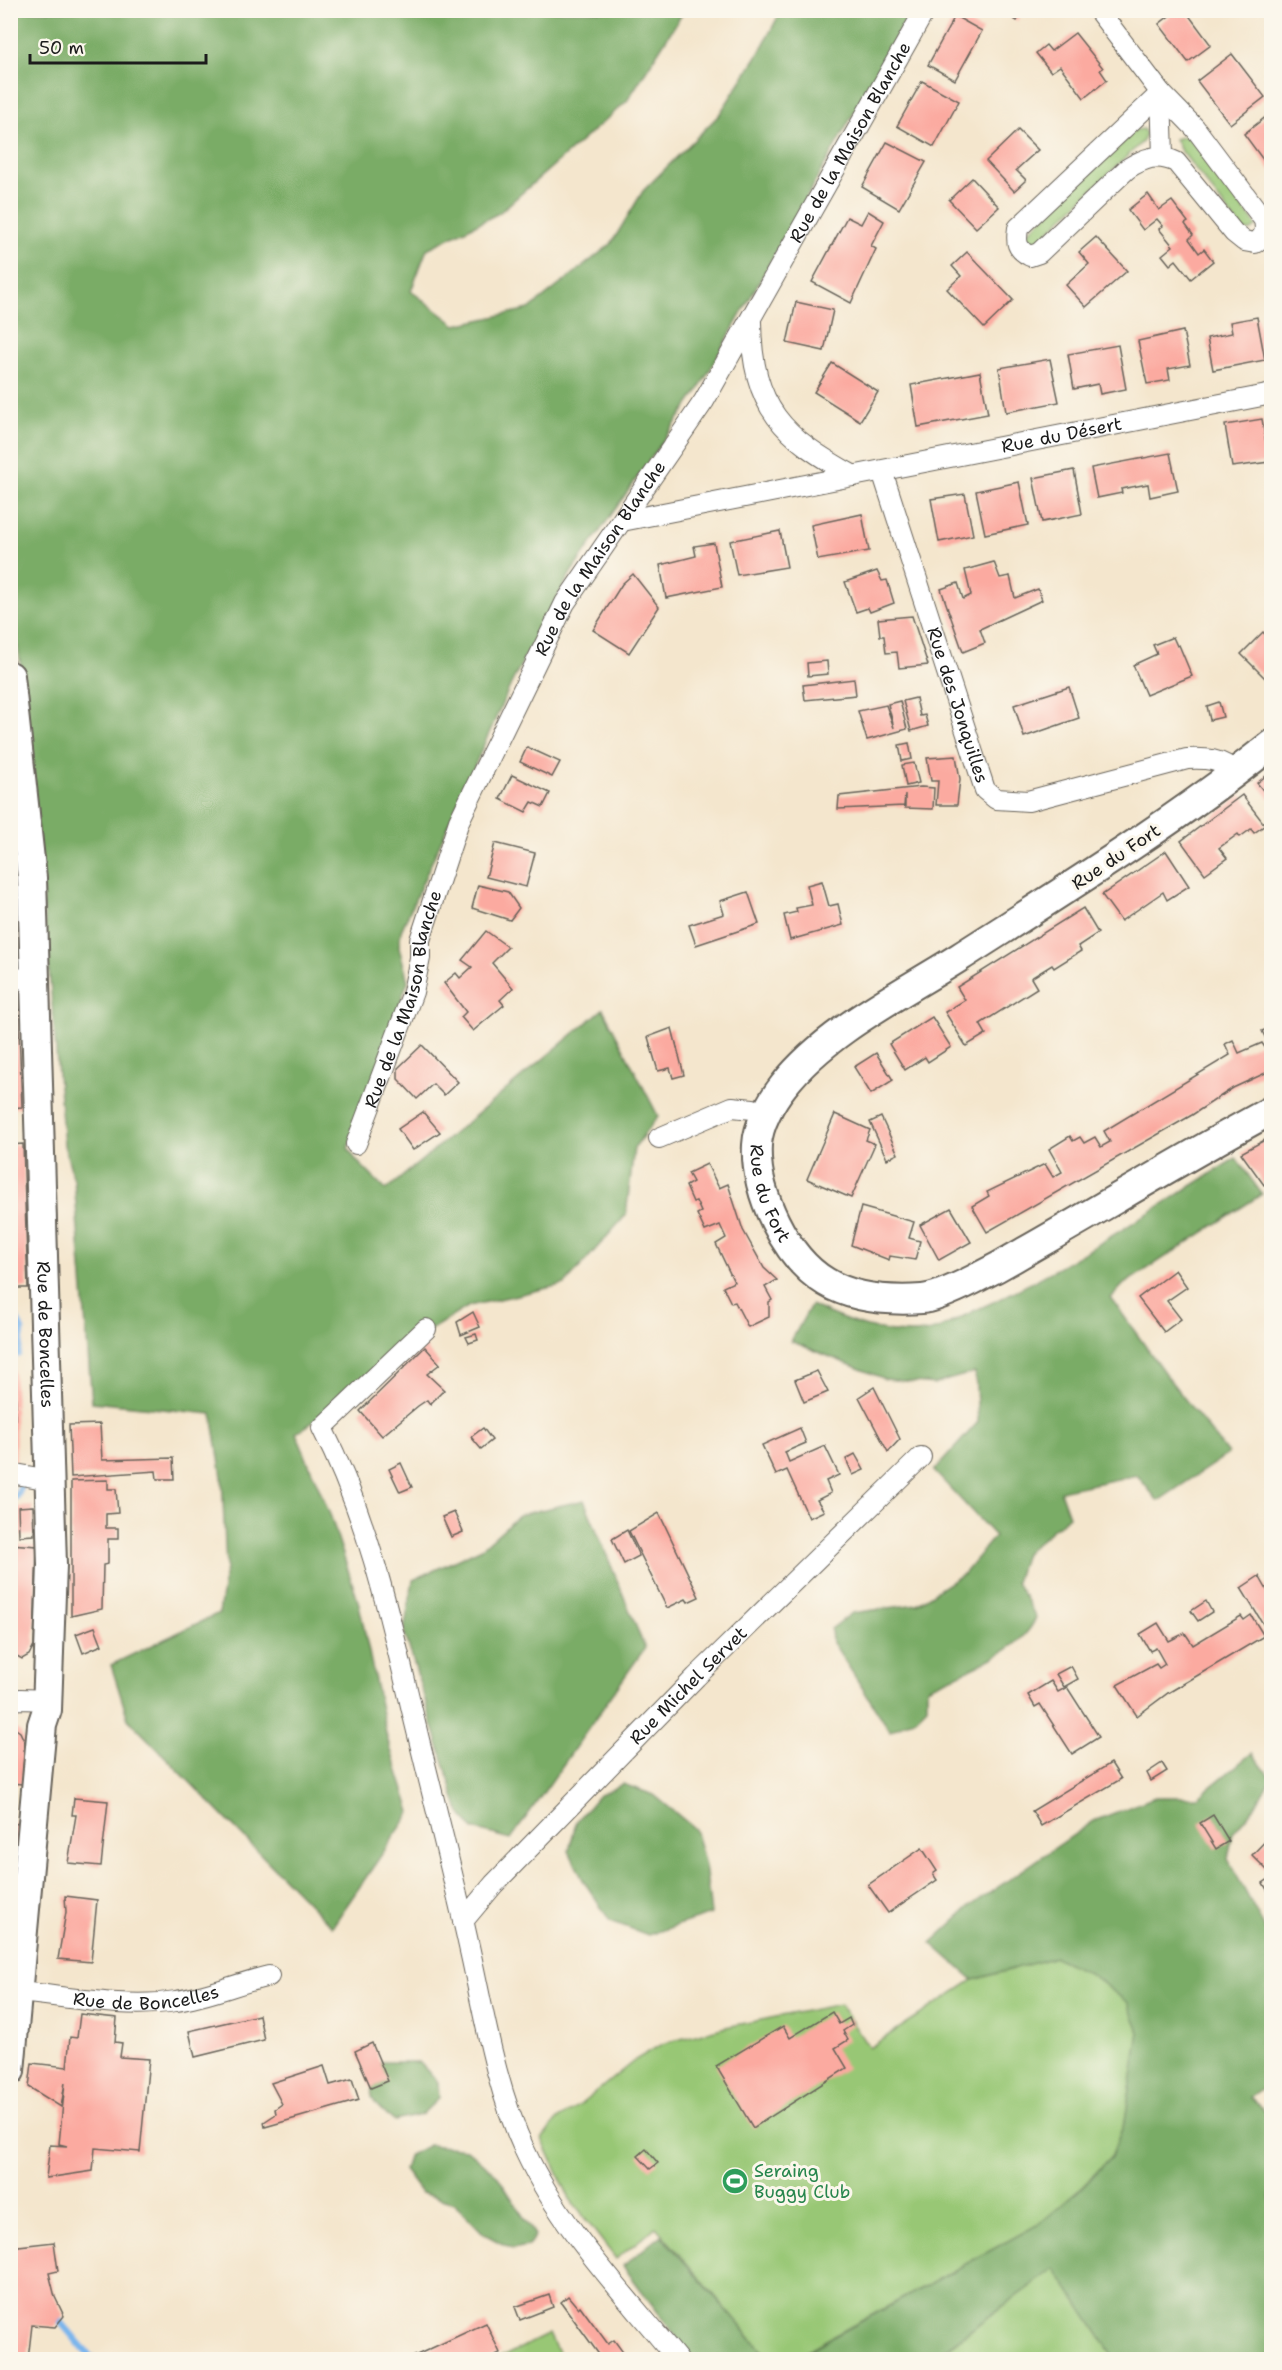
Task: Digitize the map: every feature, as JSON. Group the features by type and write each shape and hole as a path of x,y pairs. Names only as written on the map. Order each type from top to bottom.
{"main road":[{"name":"Rue de Boncelles","path":"10,676 32,878 22,978 50,1480 52,1564 48,1700 42,1725 10,2071"},
{"name":"Rue du Fort","path":"1272,744 1105,865 828,1041 784,1085 766,1114 757,1145 764,1196 780,1231 799,1260 826,1282 876,1299 927,1299 992,1270 1272,1110"}],"street":[{"name":"Rue de la Maison Blanche","path":"356,1144 413,992 423,929 459,821 565,603 704,401 925,10"},
{"path":"1098,10 1161,93 1195,128 1264,220 1266,229 1262,238 1255,243 1244,241 1234,233 1176,162 1163,156 1140,160 1127,169 1040,253 1030,256 1021,251 1016,242 1018,228 1161,93"},
{"path":"1161,93 1163,156"},
{"path":"751,321 752,346 757,372 774,414 803,446 854,476"},
{"name":"Rue du Désert","path":"622,521 1272,394"},
{"name":"Rue des Jonquilles","path":"882,471 985,790 996,799 1028,801 1187,759 1208,758 1224,762 1236,772"},
{"path":"658,1138 732,1107 753,1109 766,1114"},
{"path":"426,1329 322,1428 340,1463 375,1560 463,1921 502,2093 525,2151 572,2229 678,2360"},
{"name":"Rue Michel Servet","path":"463,1921 494,1884 696,1677 921,1457"},
{"path":"10,1473 50,1480"},
{"path":"10,1701 48,1700"},
{"name":"Rue de Boncelles","path":"19,1992 156,2004 196,1998 236,1983 269,1976"}],"green space":[{"path":"10,11 684,11 627,101 499,213 427,249 411,291 456,325 529,309 611,244 643,191 719,115 759,53 781,11 911,11 698,391 572,571 541,626 511,684 401,931 399,947 408,981 348,1148 356,1160 386,1190 603,1009 658,1116 634,1148 626,1215 565,1284 469,1306 433,1328 329,1412 296,1433 331,1517 359,1604 387,1738 411,1812 332,1927 128,1719 111,1665 219,1613 226,1568 222,1477 212,1414 92,1402 74,1180 64,1145 26,702 11,600"},
{"path":"1143,129 1146,134 1143,141 1036,243 1027,242 1026,234 1135,130"},
{"path":"1185,136 1191,139 1257,226 1250,231 1243,231 1180,149 1175,139"},
{"path":"1236,1158 1262,1194 1124,1284 1111,1298 1166,1375 1228,1454 1158,1501 1137,1475 1060,1491 1069,1516 1025,1553 1016,1582 1036,1617 1029,1630 1018,1641 989,1660 927,1688 927,1707 916,1718 890,1731 832,1641 831,1629 852,1613 917,1604 963,1574 995,1536 934,1471 978,1422 975,1372 934,1384 885,1379 791,1341 811,1305 866,1327 881,1330 910,1333 938,1329 1010,1294 1076,1258"},
{"path":"584,1500 645,1648 511,1839 473,1829 458,1809 404,1631 413,1580 482,1548 519,1515"},
{"path":"1252,1753 1271,1778 1254,1808 1233,1833 1228,1859 1271,1940 1271,2083 1250,2098 1271,2116 1271,2352 1261,2360 1115,2359 1055,2268 931,2359 791,2360 1039,2224 1080,2190 1111,2157 1125,2121 1139,2032 1128,2003 1091,1974 1055,1957 973,1980 931,1943 972,1905 1094,1821 1155,1797 1198,1797"},
{"path":"623,1784 654,1795 695,1829 705,1865 711,1914 648,1935 610,1921 583,1880 569,1851 576,1822 599,1795"},
{"path":"1055,1957 1091,1974 1129,2003 1139,2032 1125,2121 1111,2157 1080,2189 1039,2224 791,2359 769,2359 656,2227 616,2259 570,2199 542,2139 556,2121 580,2105 635,2060 662,2044 726,2027 840,2004 869,2048 973,1980"},
{"path":"381,2062 419,2062 438,2082 439,2098 421,2115 394,2121 378,2106 372,2095 373,2082"},
{"path":"429,2145 467,2149 497,2175 535,2235 528,2246 512,2249 484,2234 454,2203 421,2193 404,2170 408,2156"},
{"path":"661,2235 769,2359 693,2359 623,2266"},
{"path":"1056,2267 1115,2359 931,2360"},
{"path":"549,2334 561,2359 498,2359"}],"building":[{"path":"999,10 1023,10 1017,21"},
{"path":"1177,10 1185,10 1211,45 1188,62 1159,24"},
{"path":"955,16 982,31 955,80 928,65"},
{"path":"1075,33 1103,68 1100,70 1107,80 1084,98 1060,66 1051,72 1036,53 1046,45 1051,51"},
{"path":"1232,54 1265,97 1230,124 1197,81"},
{"path":"922,81 959,101 934,147 897,126"},
{"path":"1272,112 1272,172 1244,134"},
{"path":"1018,130 1038,150 1016,170 1026,180 1014,191 986,161"},
{"path":"887,142 926,162 899,209 862,187"},
{"path":"972,178 999,207 976,228 949,200"},
{"path":"1148,194 1159,210 1172,201 1188,222 1185,224 1193,235 1189,239 1199,253 1204,249 1213,261 1191,279 1176,260 1170,265 1162,255 1173,246 1159,229 1163,226 1157,219 1143,230 1128,210"},
{"path":"868,211 884,221 871,246 876,249 851,303 812,282 847,217 861,224"},
{"path":"1096,237 1127,271 1086,307 1066,285 1089,264 1079,252"},
{"path":"967,252 1013,300 984,328 947,289 961,276 952,266"},
{"path":"796,302 833,310 824,351 787,343"},
{"path":"1257,317 1265,360 1213,370 1207,338 1232,333 1230,322"},
{"path":"1183,331 1190,365 1168,369 1170,380 1147,384 1138,341"},
{"path":"1118,345 1126,389 1100,394 1098,384 1074,389 1068,354"},
{"path":"1050,359 1059,402 1006,412 999,368"},
{"path":"832,363 878,392 860,421 814,392"},
{"path":"980,372 988,414 918,427 911,385"},
{"path":"1262,419 1269,462 1232,467 1225,425"},
{"path":"1170,453 1178,491 1150,497 1148,484 1121,489 1122,493 1097,498 1091,468"},
{"path":"1074,470 1082,514 1042,522 1033,478"},
{"path":"1019,482 1028,525 985,534 976,491"},
{"path":"965,494 973,535 939,542 931,499"},
{"path":"862,514 869,551 818,560 811,525"},
{"path":"780,531 787,567 737,575 730,541"},
{"path":"714,543 722,587 666,598 660,565 696,556 694,546"},
{"path":"994,562 1000,578 1010,576 1015,598 1038,589 1042,600 980,629 985,643 963,652 941,589 958,583 963,599 971,595 965,570"},
{"path":"877,571 882,581 887,580 894,603 870,612 868,608 856,612 845,582"},
{"path":"633,574 659,607 629,653 593,630 622,584"},
{"path":"912,616 928,665 899,668 897,652 886,653 884,636 880,636 878,619"},
{"path":"1263,632 1272,642 1272,685 1241,654"},
{"path":"1173,637 1177,646 1179,645 1192,676 1146,695 1133,665 1157,654 1153,645"},
{"path":"827,661 828,674 808,676 807,663"},
{"path":"854,679 856,695 805,700 803,685"},
{"path":"1069,687 1079,718 1024,737 1014,705"},
{"path":"916,698 920,716 925,715 928,726 911,731 903,701"},
{"path":"900,701 907,729 867,740 858,711 886,705 894,728 888,704"},
{"path":"1219,702 1223,717 1210,720 1207,706"},
{"path":"909,743 912,759 902,761 899,745"},
{"path":"527,747 560,762 552,777 520,762"},
{"path":"956,756 960,779 957,805 936,805 938,781 931,781 927,758"},
{"path":"914,763 919,783 906,786 902,765"},
{"path":"1272,771 1272,801 1257,783"},
{"path":"512,775 550,793 543,807 532,802 526,812 500,799"},
{"path":"921,787 934,788 933,809 905,808 905,794 904,806 838,809 839,796"},
{"path":"1242,795 1265,825 1254,833 1251,829 1240,837 1238,834 1219,848 1227,858 1205,874 1181,841"},
{"path":"495,843 535,853 526,887 486,877"},
{"path":"1166,851 1189,886 1167,900 1163,892 1121,921 1102,895"},
{"path":"10,876 14,876 16,932 15,948 10,949"},
{"path":"822,881 829,906 838,904 843,925 790,940 784,915 797,912 796,908 812,905 807,885"},
{"path":"478,885 508,892 519,908 510,920 472,908"},
{"path":"748,892 759,924 696,945 689,925 724,914 720,901"},
{"path":"1083,908 1098,933 1078,946 1081,951 1054,968 1052,965 1031,978 1037,988 980,1024 986,1034 966,1046 945,1012 965,1000 957,987"},
{"path":"486,931 508,947 492,963 513,988 500,1000 504,1005 473,1031 461,1017 466,1012 444,983 456,973 460,978 472,967 462,960"},
{"path":"18,1005 22,1107 10,1108 10,1006"},
{"path":"932,1017 951,1047 928,1062 925,1057 905,1070 889,1044"},
{"path":"1272,1027 1272,1070 1233,1088 1192,1115 987,1232 972,1206 989,1196 987,1192 1045,1164 1053,1177 1062,1172 1049,1149 1070,1136 1073,1141 1080,1137 1084,1143 1095,1137 1101,1147 1110,1142 1104,1131 1230,1055 1225,1044 1233,1040 1239,1053 1262,1043 1266,1049 1270,1047 1262,1031"},
{"path":"672,1028 684,1075 673,1078 670,1068 658,1071 648,1037"},
{"path":"422,1045 458,1082 444,1095 433,1084 417,1099 398,1079 398,1068"},
{"path":"876,1053 893,1080 871,1094 854,1067"},
{"path":"423,1112 440,1132 413,1150 398,1129"},
{"path":"835,1114 870,1130 866,1140 875,1144 851,1198 807,1179"},
{"path":"881,1117 898,1154 887,1159 870,1122"},
{"path":"1272,1136 1272,1180 1264,1185 1241,1153"},
{"path":"23,1144 28,1288 10,1288 10,1145"},
{"path":"707,1164 719,1188 728,1184 743,1230 764,1268 777,1280 765,1287 772,1300 769,1302 769,1317 748,1327 735,1302 731,1303 723,1287 734,1282 716,1244 726,1238 720,1225 705,1231 697,1214 701,1212 696,1201 693,1202 686,1186 693,1182 688,1173"},
{"path":"861,1207 914,1222 909,1238 920,1241 915,1260 890,1256 889,1260 851,1245"},
{"path":"951,1208 971,1242 939,1260 920,1225"},
{"path":"1175,1270 1187,1287 1167,1301 1181,1319 1164,1332 1138,1298"},
{"path":"473,1312 480,1327 461,1335 457,1322"},
{"path":"476,1334 478,1340 469,1343 466,1337"},
{"path":"425,1347 440,1364 427,1374 444,1390 430,1404 427,1400 418,1406 382,1436 360,1411"},
{"path":"10,1355 13,1355 16,1406 10,1406"},
{"path":"817,1371 828,1392 804,1402 795,1380"},
{"path":"874,1387 900,1439 888,1452 859,1397"},
{"path":"10,1407 15,1407 16,1469 10,1468"},
{"path":"100,1424 102,1460 173,1458 174,1479 157,1479 156,1471 71,1477 69,1425"},
{"path":"483,1428 492,1440 481,1449 471,1437"},
{"path":"800,1428 806,1443 785,1452 789,1462 825,1446 839,1475 826,1481 831,1493 817,1500 824,1511 809,1518 787,1470 776,1475 762,1445"},
{"path":"855,1454 864,1470 853,1475 846,1459"},
{"path":"401,1463 412,1487 400,1492 389,1469"},
{"path":"108,1480 108,1489 116,1489 118,1513 106,1514 106,1528 118,1528 118,1539 108,1539 108,1564 103,1565 102,1609 71,1616 71,1481"},
{"path":"33,1506 34,1535 19,1536 18,1507"},
{"path":"454,1512 463,1532 451,1537 442,1517"},
{"path":"659,1513 699,1597 688,1602 686,1599 667,1608 629,1531"},
{"path":"627,1530 639,1556 624,1564 612,1539"},
{"path":"10,1544 37,1546 34,1645 29,1655 22,1659 10,1652"},
{"path":"1259,1576 1267,1590 1272,1587 1272,1630 1268,1632 1241,1588"},
{"path":"1206,1601 1212,1612 1198,1621 1191,1611"},
{"path":"1251,1615 1264,1636 1168,1693 1137,1716 1117,1685 1156,1664 1159,1668 1165,1664 1156,1648 1150,1651 1140,1634 1158,1623 1169,1641 1185,1633 1193,1645 1241,1616 1244,1620"},
{"path":"95,1627 102,1645 83,1653 76,1634"},
{"path":"1071,1666 1078,1679 1064,1687 1056,1674"},
{"path":"1051,1681 1058,1692 1067,1687 1099,1737 1072,1754 1040,1704 1035,1707 1028,1695"},
{"path":"10,1725 20,1732 25,1743 22,1784 10,1783"},
{"path":"1111,1763 1121,1779 1041,1826 1032,1811"},
{"path":"1162,1763 1167,1771 1151,1781 1147,1773"},
{"path":"74,1798 108,1801 101,1866 68,1863 76,1815 72,1815"},
{"path":"1213,1815 1229,1841 1216,1849 1200,1823"},
{"path":"10,1823 19,1824 12,1900 10,1900"},
{"path":"1272,1834 1272,1871 1270,1873 1252,1855"},
{"path":"922,1848 937,1871 933,1874 937,1880 888,1913 868,1885"},
{"path":"1272,1877 1272,1898 1263,1883"},
{"path":"65,1896 97,1900 91,1962 58,1959 66,1912"},
{"path":"832,2012 839,2024 849,2018 852,2025 843,2031 848,2040 835,2048 847,2068 753,2128 716,2066 783,2026 790,2038"},
{"path":"80,2014 117,2018 115,2042 122,2043 120,2057 149,2059 140,2152 95,2148 93,2171 46,2178 50,2145 67,2146 59,2144 65,2082 61,2107 29,2087 32,2063 67,2067 70,2037 77,2038"},
{"path":"259,2015 264,2040 195,2057 189,2031"},
{"path":"372,2043 388,2081 371,2088 355,2051"},
{"path":"324,2066 330,2085 352,2079 359,2100 265,2127 264,2122 276,2114 275,2109 282,2104 271,2083"},
{"path":"646,2149 658,2163 650,2169 638,2156"},
{"path":"54,2242 58,2271 49,2273 55,2297 64,2316 55,2327 32,2325 28,2360 10,2360 10,2247"},
{"path":"549,2295 553,2307 520,2320 515,2307"},
{"path":"568,2296 578,2308 580,2306 608,2344 614,2340 625,2355 619,2360 613,2356 603,2360 561,2302"},
{"path":"486,2323 500,2353 485,2360 406,2360"}],"waterway":[{"path":"10,1301 12,1312"},
{"path":"15,1316 22,1331 18,1354"},
{"path":"10,1499 17,1496 21,1487"},
{"path":"60,2321 93,2360"}],"place":[{"name":"Seraing Buggy Club","path":"735,2181"}]}
